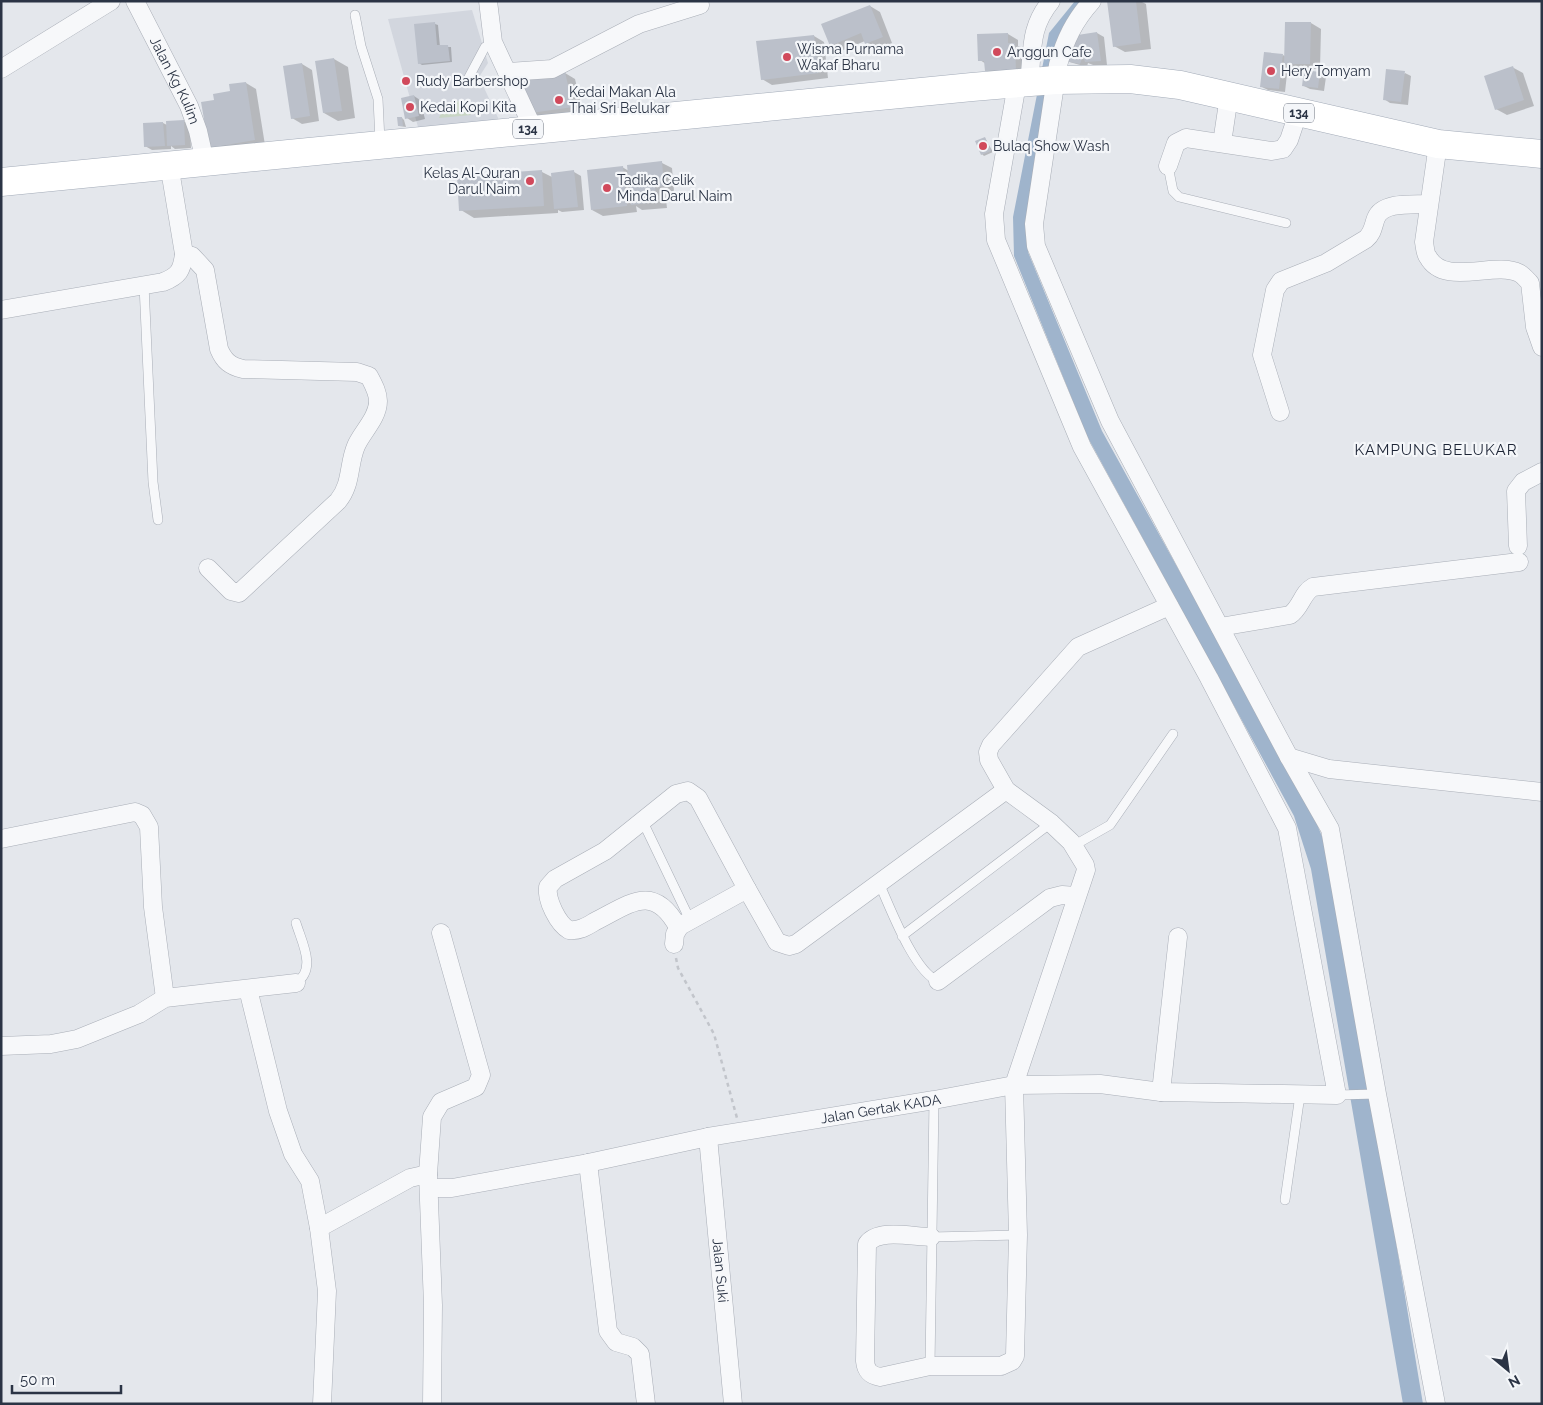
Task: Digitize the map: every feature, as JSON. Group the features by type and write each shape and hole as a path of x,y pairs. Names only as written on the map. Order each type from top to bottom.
{"main road":[{"name":"134","path":"1,182 533,128 1034,82 1130,79 1180,86 1229,96 1438,144 1542,154"}],"street":[{"path":"1,69 111,1"},
{"name":"Jalan Kg Kulim","path":"134,1 189,106 198,131 205,162"},
{"path":"488,1 493,42 533,128"},
{"path":"1051,1 1039,15 1035,25 1034,224 1036,246 1110,421 1289,757 1330,829 1377,1094 1436,1404"},
{"path":"1092,1 1077,18 1065,40 1034,82 994,214 996,240 1082,447 1287,828 1337,1095"},
{"path":"507,72 552,69 640,24 700,5"},
{"path":"1222,143 1229,96"},
{"path":"1168,166 1174,148 1180,140 1191,138 1278,151 1287,145 1298,113"},
{"path":"1438,144 1424,242 1428,258 1439,269 1454,272 1504,270 1520,273 1530,283 1535,327 1542,347"},
{"path":"1,310 144,285 176,277 182,269 184,254 169,164"},
{"path":"1280,412 1262,352 1275,290 1278,284 1284,279 1326,263 1366,239 1371,234 1378,213 1386,207 1428,204"},
{"path":"184,254 192,256 205,270 219,349 223,359 232,366 243,369 357,372 369,376 376,390 378,403 371,421 356,446 346,491 338,501 239,593 231,591 208,568"},
{"path":"1220,627 1290,615 1295,611 1308,591 1314,587 1518,554 1516,491 1523,482 1542,472"},
{"path":"931,1238 881,1235 870,1239 867,1244 865,1361 869,1372 880,1377 930,1366 1001,1366 1012,1361 1016,1350 1018,1235 1014,1085 1086,870 1085,865 1073,846 1051,823 1006,790 989,760 989,748 1075,649 1169,606"},
{"path":"1289,757 1328,769 1542,792"},
{"path":"747,889 681,931 670,912 655,902 641,899 581,929 569,930 560,922 547,893 551,882 605,851 676,794 681,791 694,793 777,942 789,946 1006,790"},
{"path":"1,839 135,812 142,816 149,827 153,907 165,998"},
{"path":"938,981 1050,898 1062,895 1076,896"},
{"path":"432,1404 433,1305 428,1181 432,1117 436,1107 447,1098 476,1087 481,1075 441,933"},
{"path":"1161,1092 1178,938"},
{"path":"1,1046 51,1044 76,1039 139,1014 165,998 296,983"},
{"path":"248,988 278,1111 293,1154 310,1181 319,1228 327,1291 322,1404"},
{"name":"Jalan Gertak KADA","path":"319,1228 410,1178 452,1188 588,1163 708,1137 1014,1085 1100,1084 1161,1092 1337,1095"},
{"name":"Jalan Suki","path":"708,1137 733,1404"},
{"path":"588,1163 608,1331 616,1342 633,1347 640,1354 646,1404"}],"lane":[{"path":"355,15 361,46 378,99 380,144"},
{"path":"469,77 485,47 493,42"},
{"path":"1168,166 1173,190 1179,197 1286,223"},
{"path":"144,285 154,482 158,520"},
{"path":"1073,846 1110,825 1172,734"},
{"path":"643,822 681,931"},
{"path":"902,936 1051,823"},
{"path":"879,883 902,936 930,978 938,981"},
{"path":"296,923 308,967 303,978 296,983"},
{"path":"1337,1095 1377,1094"},
{"path":"1285,1200 1300,1095"},
{"path":"930,1366 934,1100"},
{"path":"931,1238 1018,1235"}],"path":[{"path":"681,931 678,968 714,1034 740,1132"}],"shaded area":[{"path":"472,10 488,63 479,77 499,120 418,127 388,19"}],"green space":[{"path":"460,101 471,115 439,118 445,104"}],"water":[{"path":"1075,1 1087,1 1063,32 1027,220 1028,252 1102,431 1311,809 1333,864 1423,1404 1403,1404 1311,869 1294,816 1087,436 1014,256 1013,217 1049,33"}],"building":[{"path":"1107,1 1136,1 1141,43 1113,47"},
{"path":"870,5 883,37 865,44 861,33 830,46 821,24"},
{"path":"435,22 437,45 448,45 450,61 418,64 414,24"},
{"path":"1285,22 1311,22 1310,64 1284,64"},
{"path":"1097,32 1101,61 1085,62 1083,56 1080,64 1065,61 1071,36"},
{"name":"Anggun Cafe","path":"1008,33 1008,43 1015,43 1016,70 985,71 984,61 978,61 977,34"},
{"name":"Wisma Purnama Wakaf Bharu","path":"814,35 819,73 761,80 756,41"},
{"name":"Hery Tomyam","path":"1264,52 1283,54 1279,89 1260,87"},
{"path":"334,58 342,111 323,113 315,61"},
{"path":"302,63 310,116 291,119 283,66"},
{"path":"1513,66 1524,100 1495,110 1484,76"},
{"path":"1386,69 1405,71 1401,102 1383,100"},
{"path":"1304,70 1320,72 1318,88 1302,86"},
{"path":"565,72 573,107 531,113 516,80"},
{"path":"246,82 255,140 209,148 201,102 214,100 213,94 230,91 229,84"},
{"name":"Kedai Kopi Kita","path":"414,95 419,116 405,119 401,98"},
{"path":"397,117 402,117 403,126 398,126"},
{"path":"184,120 185,145 167,146 166,121"},
{"path":"163,122 165,146 144,147 143,123"},
{"name":"Bulaq Show Wash","path":"985,137 991,151 981,155 975,141"},
{"path":"662,161 664,186 655,187 657,202 631,205 627,165"},
{"name":"Tadika Celik Minda Darul Naim","path":"623,166 627,206 591,210 587,170"},
{"path":"542,170 544,206 459,211 457,176"},
{"name":"Tadika Celik Minda Darul Naim","path":"574,170 578,207 554,209 551,173"}],"place":[{"name":"Anggun Cafe","path":"997,52"},
{"name":"Wisma Purnama Wakaf Bharu","path":"787,57"},
{"name":"Hery Tomyam","path":"1271,71"},
{"name":"Rudy Barbershop","path":"406,81"},
{"name":"Kedai Makan Ala Thai Sri Belukar","path":"559,100"},
{"name":"Kedai Kopi Kita","path":"410,107"},
{"name":"Bulaq Show Wash","path":"983,146"},
{"name":"Kelas Al-Quran Darul Naim","path":"530,181"},
{"name":"Tadika Celik Minda Darul Naim","path":"607,188"}],"district":[{"name":"KAMPUNG BELUKAR","path":"1436,450"}]}
